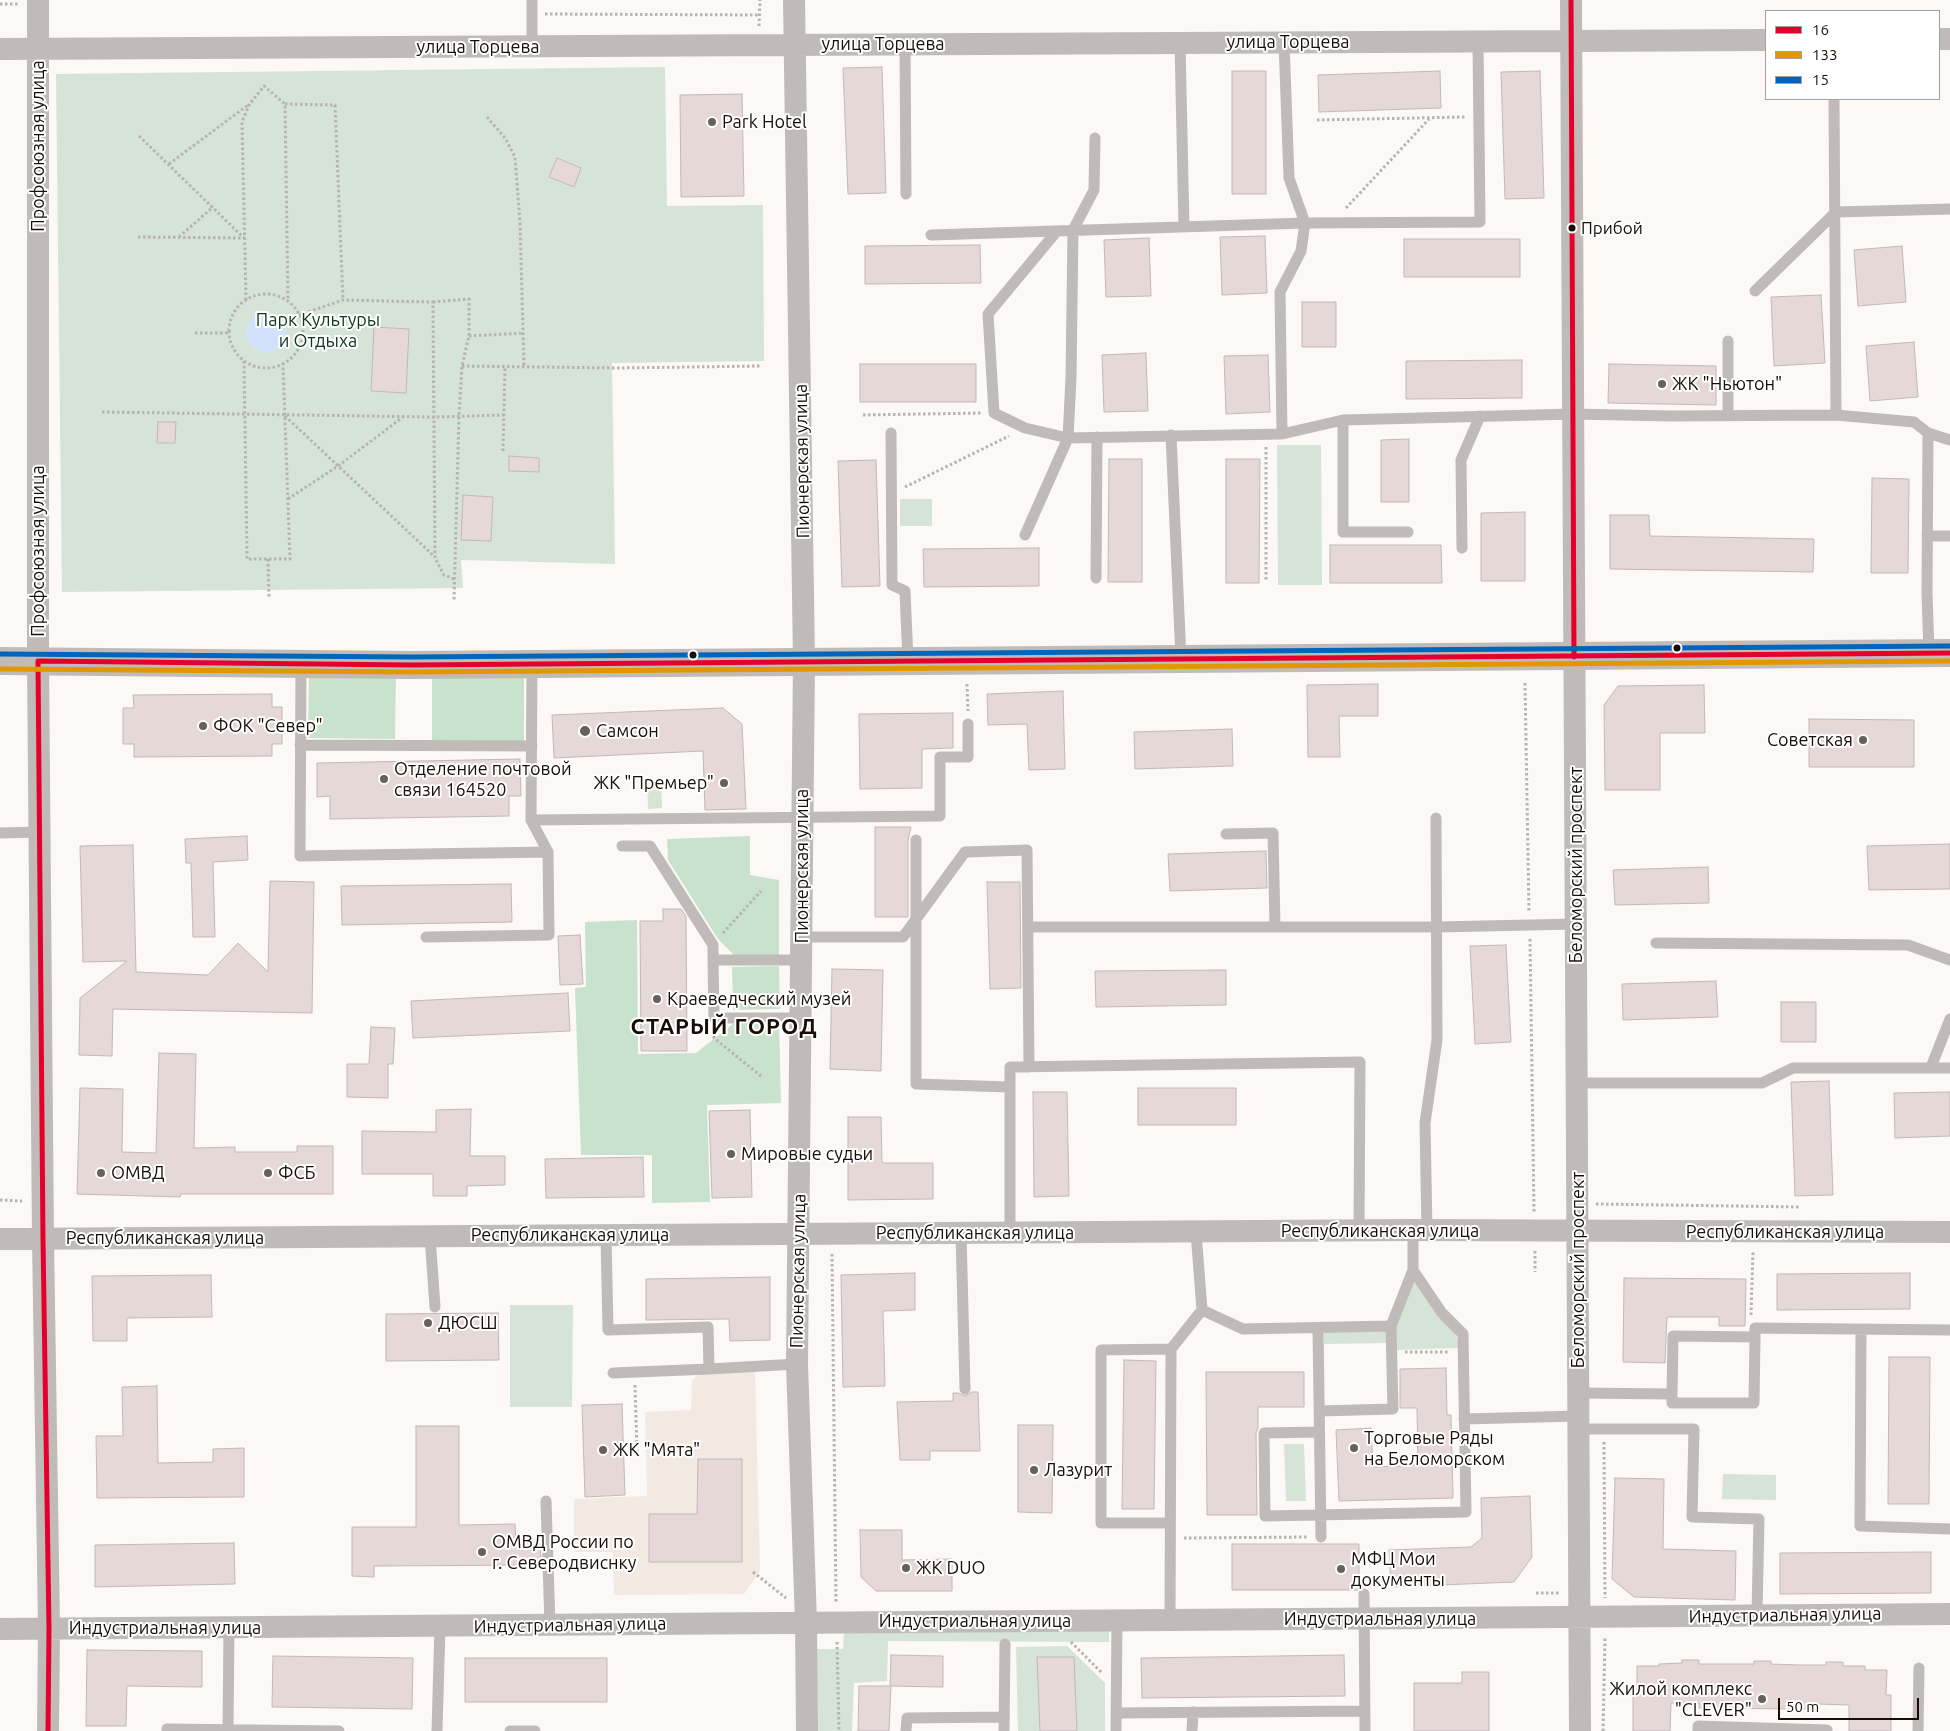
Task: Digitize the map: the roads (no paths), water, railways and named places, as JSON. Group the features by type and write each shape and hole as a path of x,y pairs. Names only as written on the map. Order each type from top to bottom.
{"street":[{"name":"Профсоюзная улица","path":"38,0 38,660 49,1628 48,1731"},
{"name":"Пионерская улица","path":"794,0 804,661 797,1364 806,1622 807,1731"},
{"name":"Беломорский проспект","path":"1570,0 1580,1731"},
{"name":"улица Торцева","path":"0,49 1765,40"},
{"path":"0,661 412,665 532,662 1574,657 1940,653"},
{"name":"Республиканская улица","path":"0,1239 1359,1231 1950,1232"},
{"name":"Индустриальная улица","path":"0,1629 1950,1614"}],"lane":[{"path":"532,0 532,46"},
{"path":"1282,434 1280,292 1301,251 1305,223 1289,178 1284,42"},
{"path":"931,236 1305,223 1480,222 1478,42"},
{"path":"1180,43 1184,227"},
{"path":"905,45 906,194"},
{"path":"1834,100 1836,415"},
{"path":"1025,534 1068,438 1071,378 1073,230 1094,190 1095,138"},
{"path":"1755,291 1836,212 1950,209"},
{"path":"1057,231 988,314 994,413 1025,428 1068,438 1282,434 1343,420 1573,414 1836,415 1914,422 1928,434 1950,440"},
{"path":"1728,340 1728,416"},
{"path":"1462,548 1461,460 1480,416"},
{"path":"1343,420 1343,532 1408,532"},
{"path":"891,433 892,585 905,591 908,661"},
{"path":"1928,434 1927,536 1940,653"},
{"path":"1171,435 1181,659"},
{"path":"1096,578 1097,437"},
{"path":"1927,536 1950,536"},
{"path":"426,937 549,935 548,852 531,820 532,662"},
{"path":"301,664 300,856 548,852"},
{"path":"531,820 940,816 940,757 968,756 968,724"},
{"path":"300,745 532,746"},
{"path":"1319,1411 1392,1409 1391,1326 1413,1270 1420,1231 1425,1123 1437,1040 1438,927 1436,818"},
{"path":"0,833 40,832"},
{"path":"1226,834 1273,834 1275,926"},
{"path":"916,840 916,1084 1009,1087"},
{"path":"622,846 650,846 713,945 714,1018 801,1018"},
{"path":"903,937 965,852 1027,850 1028,1067"},
{"path":"1028,927 1438,927 1576,924"},
{"path":"802,937 903,937 916,942"},
{"path":"1656,942 1908,945 1950,960"},
{"path":"714,960 801,960"},
{"path":"1932,1067 1950,1019"},
{"path":"1010,1233 1010,1067 1360,1062 1359,1231"},
{"path":"1577,1083 1762,1083 1793,1068 1950,1068"},
{"path":"1170,1619 1171,1349 1202,1310 1196,1232"},
{"path":"961,1233 965,1389"},
{"path":"606,1235 608,1330 708,1327 709,1369"},
{"path":"430,1236 435,1307"},
{"path":"1319,1432 1264,1432 1265,1516 1466,1512 1463,1334 1442,1313 1413,1270"},
{"path":"1202,1310 1243,1329 1391,1326"},
{"path":"1318,1328 1321,1537"},
{"path":"1752,1337 1673,1336 1672,1402 1754,1403 1752,1337 1755,1328 1950,1330"},
{"path":"1861,1330 1860,1526 1950,1529"},
{"path":"1170,1523 1100,1523 1101,1350 1171,1349"},
{"path":"613,1373 797,1364"},
{"path":"1579,1393 1672,1394"},
{"path":"1464,1419 1579,1422 1604,1428 1694,1429 1692,1517 1759,1519 1757,1615"},
{"path":"546,1501 550,1625"},
{"path":"1364,1594 1365,1731"},
{"path":"1116,1731 1117,1620"},
{"path":"437,1731 440,1626"},
{"path":"228,1729 229,1627"},
{"path":"1004,1731 1005,1644"},
{"path":"1918,1731 1919,1668"},
{"path":"1116,1713 1364,1711"},
{"path":"1192,1731 1193,1712"},
{"path":"906,1731 907,1718 1004,1717"},
{"path":"1698,1731 1698,1726 1827,1731"},
{"path":"167,1731 167,1729 339,1731"},
{"path":"510,1731 535,1731"}],"water":[{"path":"266,312 280,318 286,332 280,346 266,352 252,346 246,332 252,318"}],"place":[{"name":"Park Hotel","path":"712,122"},
{"name":"Прибой","path":"1572,228"},
{"name":"ЖК \"Ньютон\"","path":"1662,384"},
{"name":"ФОК \"Север\"","path":"203,726"},
{"name":"Самсон","path":"585,731"},
{"name":"Советская","path":"1863,740"},
{"name":"Отделение почтовой связи 164520","path":"384,779"},
{"name":"ЖК \"Премьер\"","path":"724,783"},
{"name":"Краеведческий музей","path":"657,999"},
{"name":"Мировые судьи","path":"731,1154"},
{"name":"ОМВД","path":"101,1173"},
{"name":"ФСБ","path":"268,1173"},
{"name":"ДЮСШ","path":"428,1323"},
{"name":"Торговые Ряды на Беломорском","path":"1354,1448"},
{"name":"ЖК \"Мята\"","path":"603,1450"},
{"name":"Лазурит","path":"1034,1470"},
{"name":"ОМВД России по г. Северодвиснку","path":"482,1552"},
{"name":"ЖК DUO","path":"906,1568"},
{"name":"МФЦ Мои документы","path":"1341,1569"},
{"name":"Жилой комплекс \"СLEVER\"","path":"1762,1699"}],"district":[{"name":"СТАРЫЙ ГОРОД","path":"724,1027"}],"park label":[{"name":"Парк Культуры и Отдыха","path":"318,330"}]}
